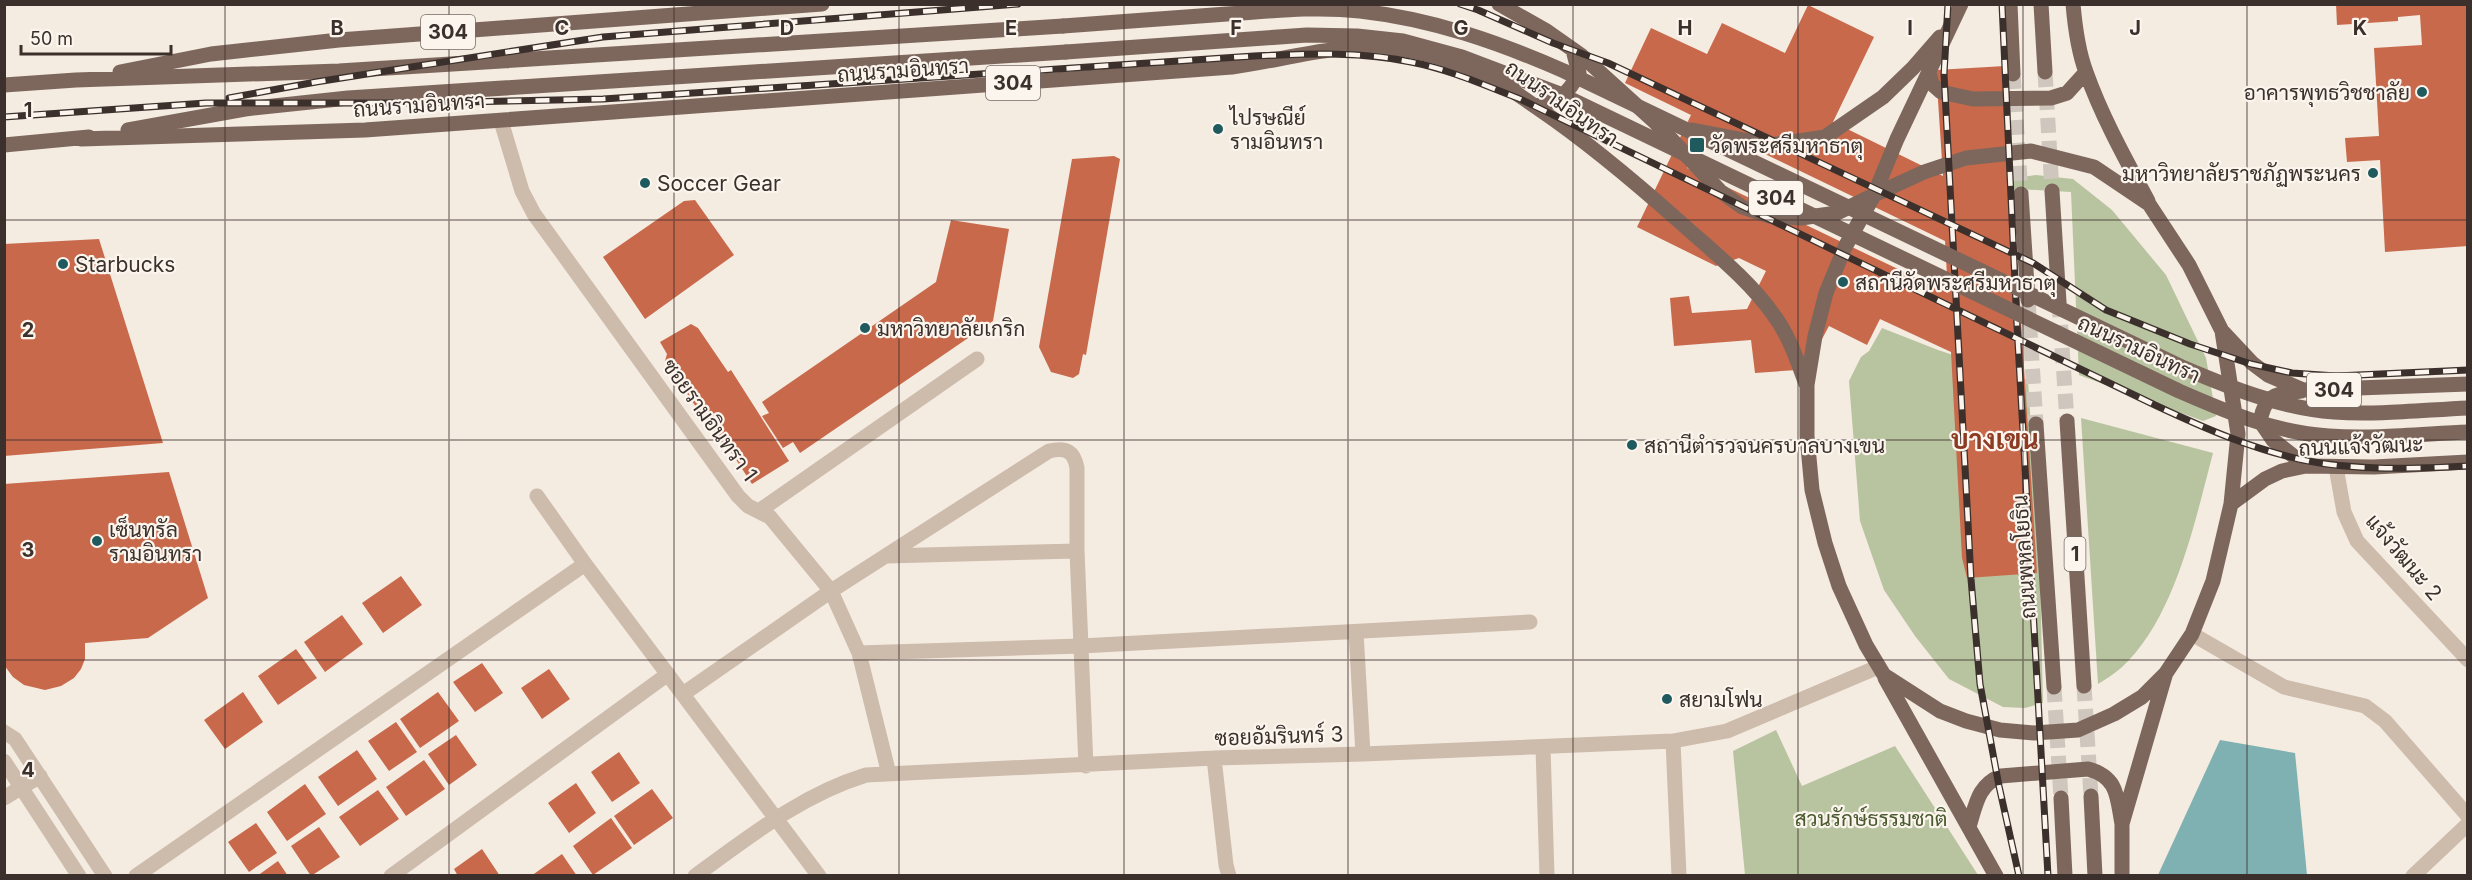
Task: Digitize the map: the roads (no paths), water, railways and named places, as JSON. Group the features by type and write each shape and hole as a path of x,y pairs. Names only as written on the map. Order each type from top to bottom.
{"main road":[{"name":"ถนนรามอินทรา","path":"76,80 211,54 274,46 822,4"},
{"name":"ถนนรามอินทรา","path":"1499,4 1545,30 1573,50 1656,123 1720,191 1742,207 1769,216 1801,218 1837,213 1924,172 1966,158 2031,151 2094,166 2149,204"},
{"path":"2010,4 2013,74"},
{"path":"2041,4 2044,72"},
{"path":"1881,671 1940,711 1966,721 2000,730 2034,733 2078,730 2142,697 2166,673 2192,634 2213,581 2231,504 2238,434 2222,331 2189,265 2149,204 2120,150 2086,72 2073,4"},
{"name":"ถนนรามอินทรา","path":"4,85 76,80 351,70 1064,26 1304,8 1358,11 1416,20 1467,33 1564,71 2173,363 2236,390 2282,403 2333,412 2468,408"},
{"path":"1959,11 1874,195 1845,247 1828,287 1815,336 1807,385 1807,436 1812,490 1822,533 1839,586 1881,671 1996,876"},
{"path":"1656,123 1771,145 1825,137 1883,98 1914,68 1959,11"},
{"name":"ถนนรามอินทรา","path":"81,139 245,109 348,98 1307,35 1357,36 1403,41 1452,54 1560,94 2168,386 2227,412 2275,428 2328,436 2468,432"},
{"name":"ถนนรามอินทรา","path":"4,145 81,139 365,130 501,121 1232,67 1361,47 1390,48 1422,53 1495,80 1579,136 1739,275 1774,316 1788,337 1807,385"},
{"path":"1535,106 1547,105 1561,99 1573,85 1579,73 1573,50"},
{"path":"1929,72 1932,84 1941,92 1973,99 2051,98 2067,93 2086,72"},
{"path":"2052,191 2059,302"},
{"path":"2021,194 2028,300"},
{"name":"304","path":"2222,331 2252,363 2268,375 2303,390 2468,384"},
{"path":"2303,390 2274,395 2263,405 2260,420 2273,440 2306,466"},
{"name":"1","path":"2067,421 2084,686"},
{"name":"ถนนพหลโยธิน","path":"2036,424 2054,687"},
{"name":"ถนนแจ้งวัฒนะ","path":"2231,504 2265,479 2282,471 2306,466 2468,462"},
{"path":"2122,824 2166,673"},
{"path":"1969,827 1979,792 1990,780 2001,776 2088,768 2100,772 2110,780 2117,793 2122,824 2122,876"},
{"path":"2091,796 2095,876"},
{"path":"2061,798 2065,876"}],"street":[{"name":"ซอยรามอินทรา 1","path":"501,121 522,191 534,214 738,496 748,506 770,517 831,591 859,653 889,774"},
{"path":"759,511 977,359"},
{"path":"683,694 831,591 1049,451 1061,448 1070,451 1076,459 1077,468 1077,551 1086,766"},
{"name":"แจ้งวัฒนะ 2","path":"2336,467 2344,512 2357,541 2468,660"},
{"path":"537,496 585,564 819,876"},
{"path":"886,556 1077,551"},
{"path":"136,876 585,564"},
{"path":"859,653 1081,646 1530,622"},
{"path":"1356,632 1363,754"},
{"path":"2192,634 2284,687 2365,706 2374,711 2468,816"},
{"name":"ซอยอัมรินทร์ 3","path":"695,876 776,817 844,782 866,776 1214,758 1674,741 1727,731 1881,671"},
{"path":"391,876 668,674"},
{"path":"4,732 15,739 105,876"},
{"path":"1674,741 1679,876"},
{"path":"1543,747 1547,876"},
{"path":"1214,758 1229,876"},
{"path":"4,761 79,876"},
{"path":"4,798 40,776"},
{"path":"2413,876 2468,824"}],"water":[{"path":"2220,740 2295,753 2307,875 2158,875"}],"tunnel":[{"path":"2045,72 2052,191"},
{"path":"2013,74 2021,194"},
{"path":"2028,300 2036,424"},
{"path":"2059,302 2067,421"},
{"path":"2084,686 2091,796"},
{"path":"2054,687 2061,798"}],"railway":[{"path":"229,98 603,37 1018,4"},
{"path":"1460,4 1608,63 2033,263 2106,310 2190,344 2251,364 2292,373 2336,376 2468,370"},
{"path":"1948,4 1944,74 1971,579 1980,684 2019,876"},
{"path":"2002,4 2017,325 2048,876"},
{"path":"4,117 206,103 415,103 603,99 1254,56 1332,54 1372,56 1439,69 1520,99 2157,406 2228,437 2265,450 2323,464 2364,468 2468,466"}],"place":[{"name":"อาคารพุทธวิชชาลัย","path":"2422,92"},
{"name":"ไปรษณีย์ รามอินทรา","path":"1218,129"},
{"name":"วัดพระศรีมหาธาตุ","path":"1697,145"},
{"name":"มหาวิทยาลัยราชภัฏพระนคร","path":"2373,173"},
{"name":"Soccer Gear","path":"645,183"},
{"name":"Starbucks","path":"63,264"},
{"name":"สถานีวัดพระศรีมหาธาตุ","path":"1843,282"},
{"name":"มหาวิทยาลัยเกริก","path":"865,328"},
{"name":"สถานีตำรวจนครบาลบางเขน","path":"1632,445"},
{"name":"เซ็นทรัล รามอินทรา","path":"97,541"},
{"name":"สยามโฟน","path":"1667,699"}],"district":[{"name":"บางเขน","path":"1995,439"}],"park label":[{"name":"สวนรักษ์ธรรมชาติ","path":"1871,818"}]}
